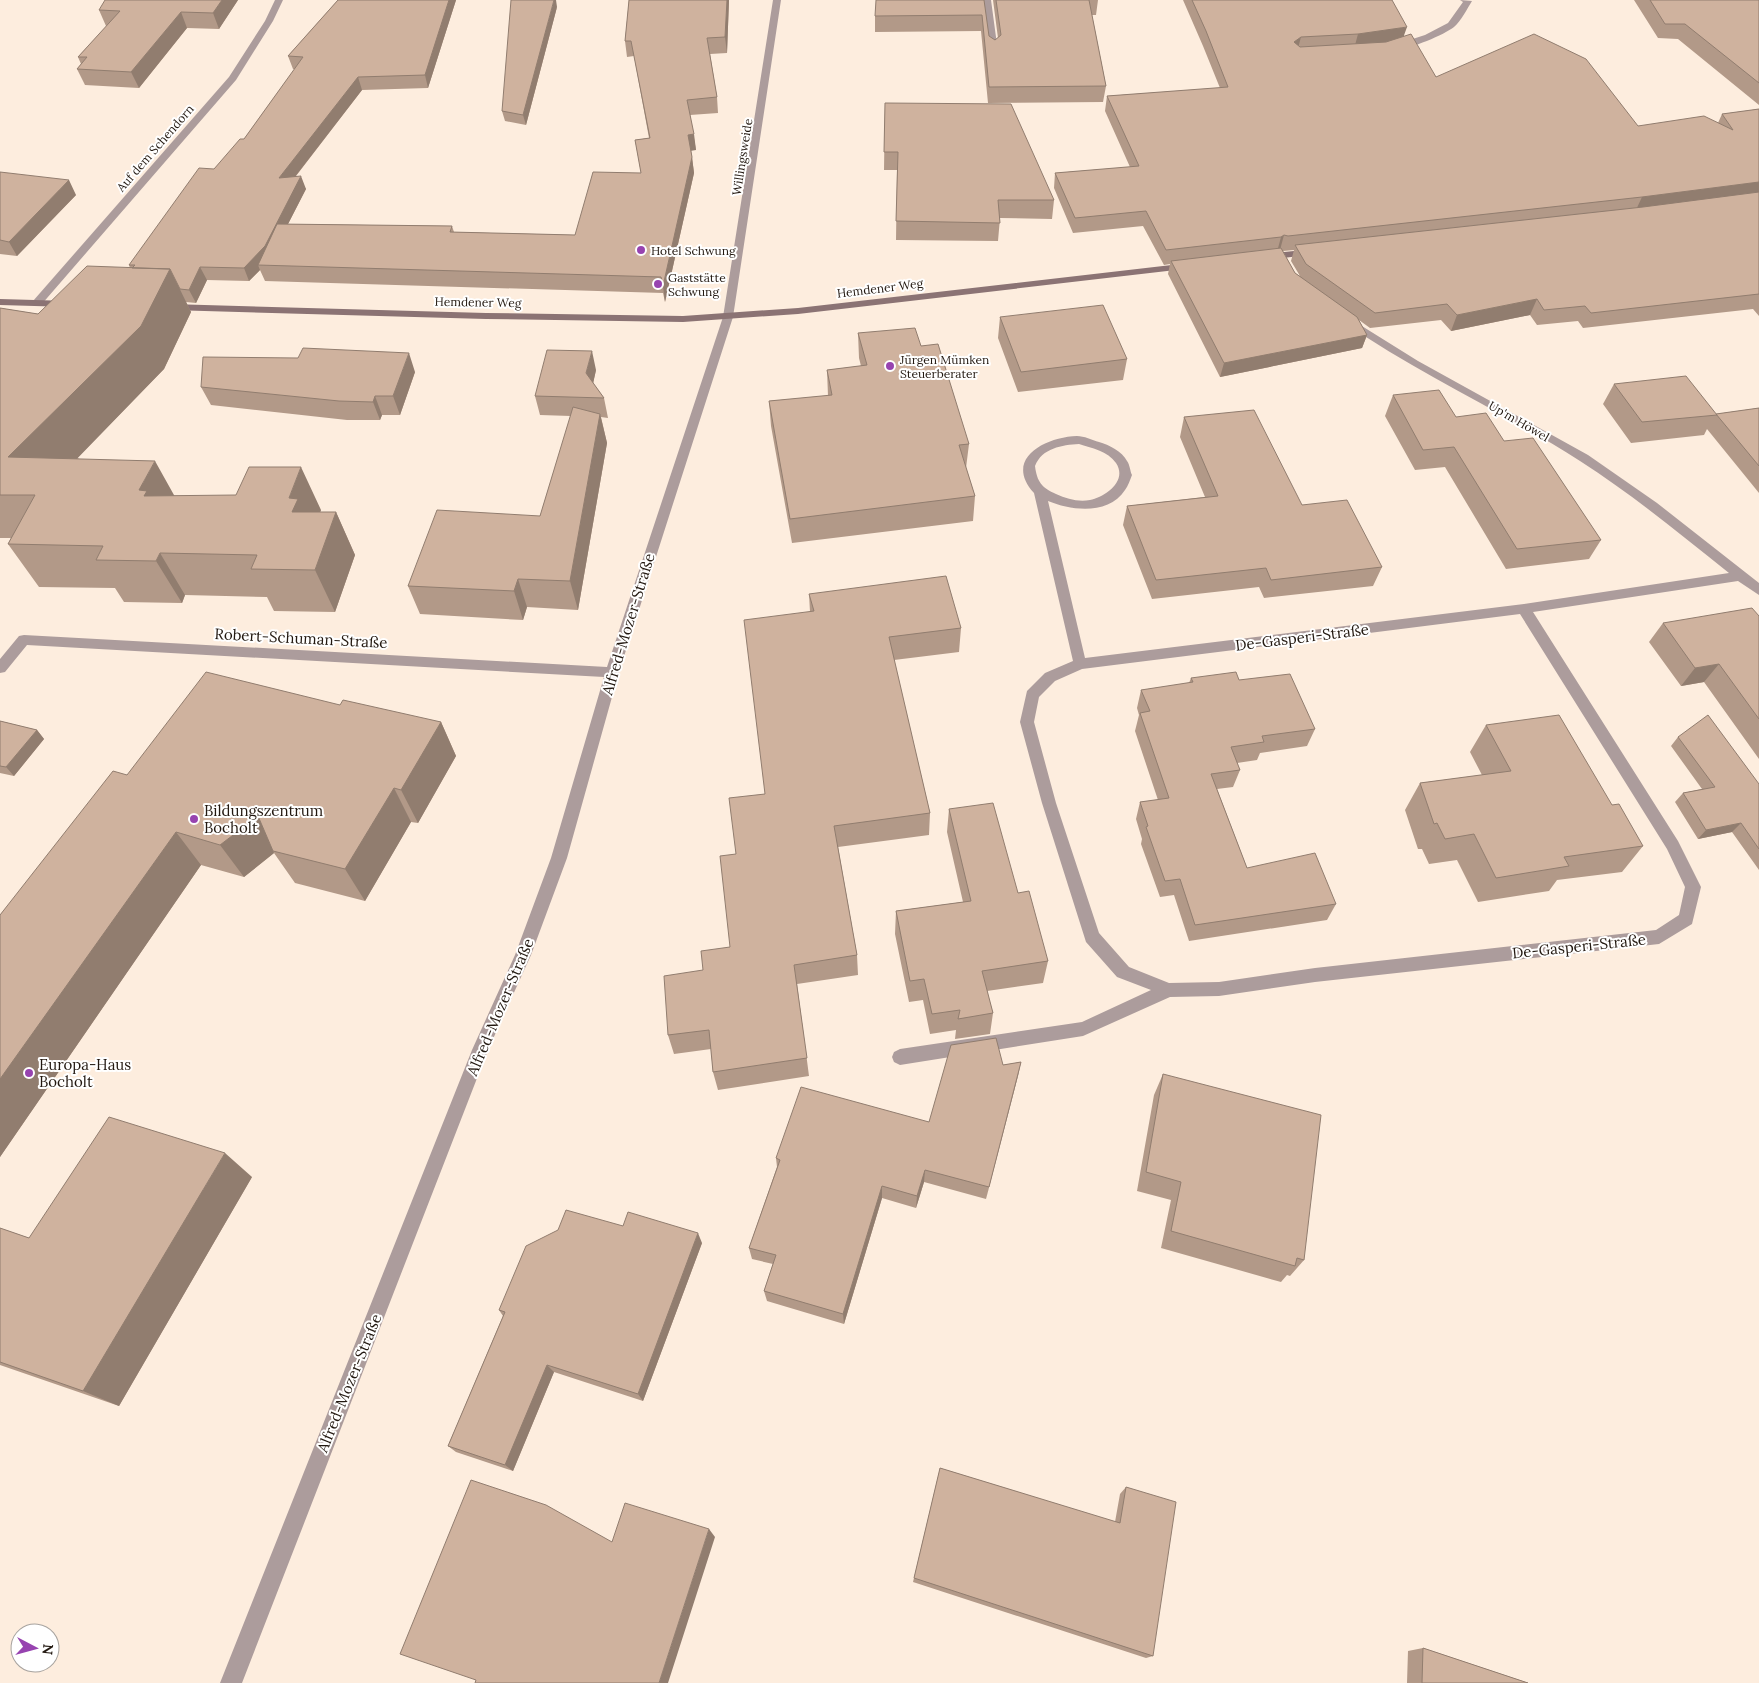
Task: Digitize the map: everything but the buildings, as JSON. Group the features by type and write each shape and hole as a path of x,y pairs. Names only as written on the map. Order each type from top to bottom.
{"street":[{"name":"Auf dem Schendorn","path":"37,303 233,78 269,21 279,0"},
{"name":"Willingsweide","path":"728,317 778,0"},
{"path":"987,0 994,52"},
{"path":"1391,49 1428,37 1451,25 1469,0"},
{"path":"1252,259 1321,251"},
{"path":"1281,255 1288,269"},
{"name":"Hemdener Weg","path":"157,306 506,317 683,319 798,311 1202,264"},
{"path":"0,302 77,304"},
{"name":"Up'm Höwel","path":"1339,314 1405,358 1520,421 1616,478 1759,590"},
{"name":"Alfred-Mozer-Straße","path":"230,1683 480,1050 527,946 559,858 612,672 728,317"},
{"path":"1040,491 1053,499 1068,504 1085,505 1101,502 1114,496 1123,487 1126,476 1124,466 1118,456 1094,443 1079,440 1050,445 1039,451 1032,459 1029,470 1032,481 1040,491 1080,664"},
{"name":"De-Gasperi-Straße","path":"1524,609 1673,845 1693,887 1686,919 1659,937 1315,975 1219,989 1170,990 1123,972 1092,938 1049,803 1027,722 1032,695 1050,677 1080,664 1524,609 1741,576"},
{"name":"Robert-Schuman-Straße","path":"0,668 24,640 612,672"},
{"name":"De-Gasperi-Straße","path":"900,1057 1084,1029 1170,990"}],"place":[{"name":"Hotel Schwung","path":"641,250"},
{"name":"Gaststätte Schwung","path":"658,284"},
{"name":"Jürgen Mümken Steuerberater","path":"890,366"},
{"name":"Bildungszentrum Bocholt","path":"194,819"},
{"name":"Europa-Haus Bocholt","path":"29,1073"}]}
